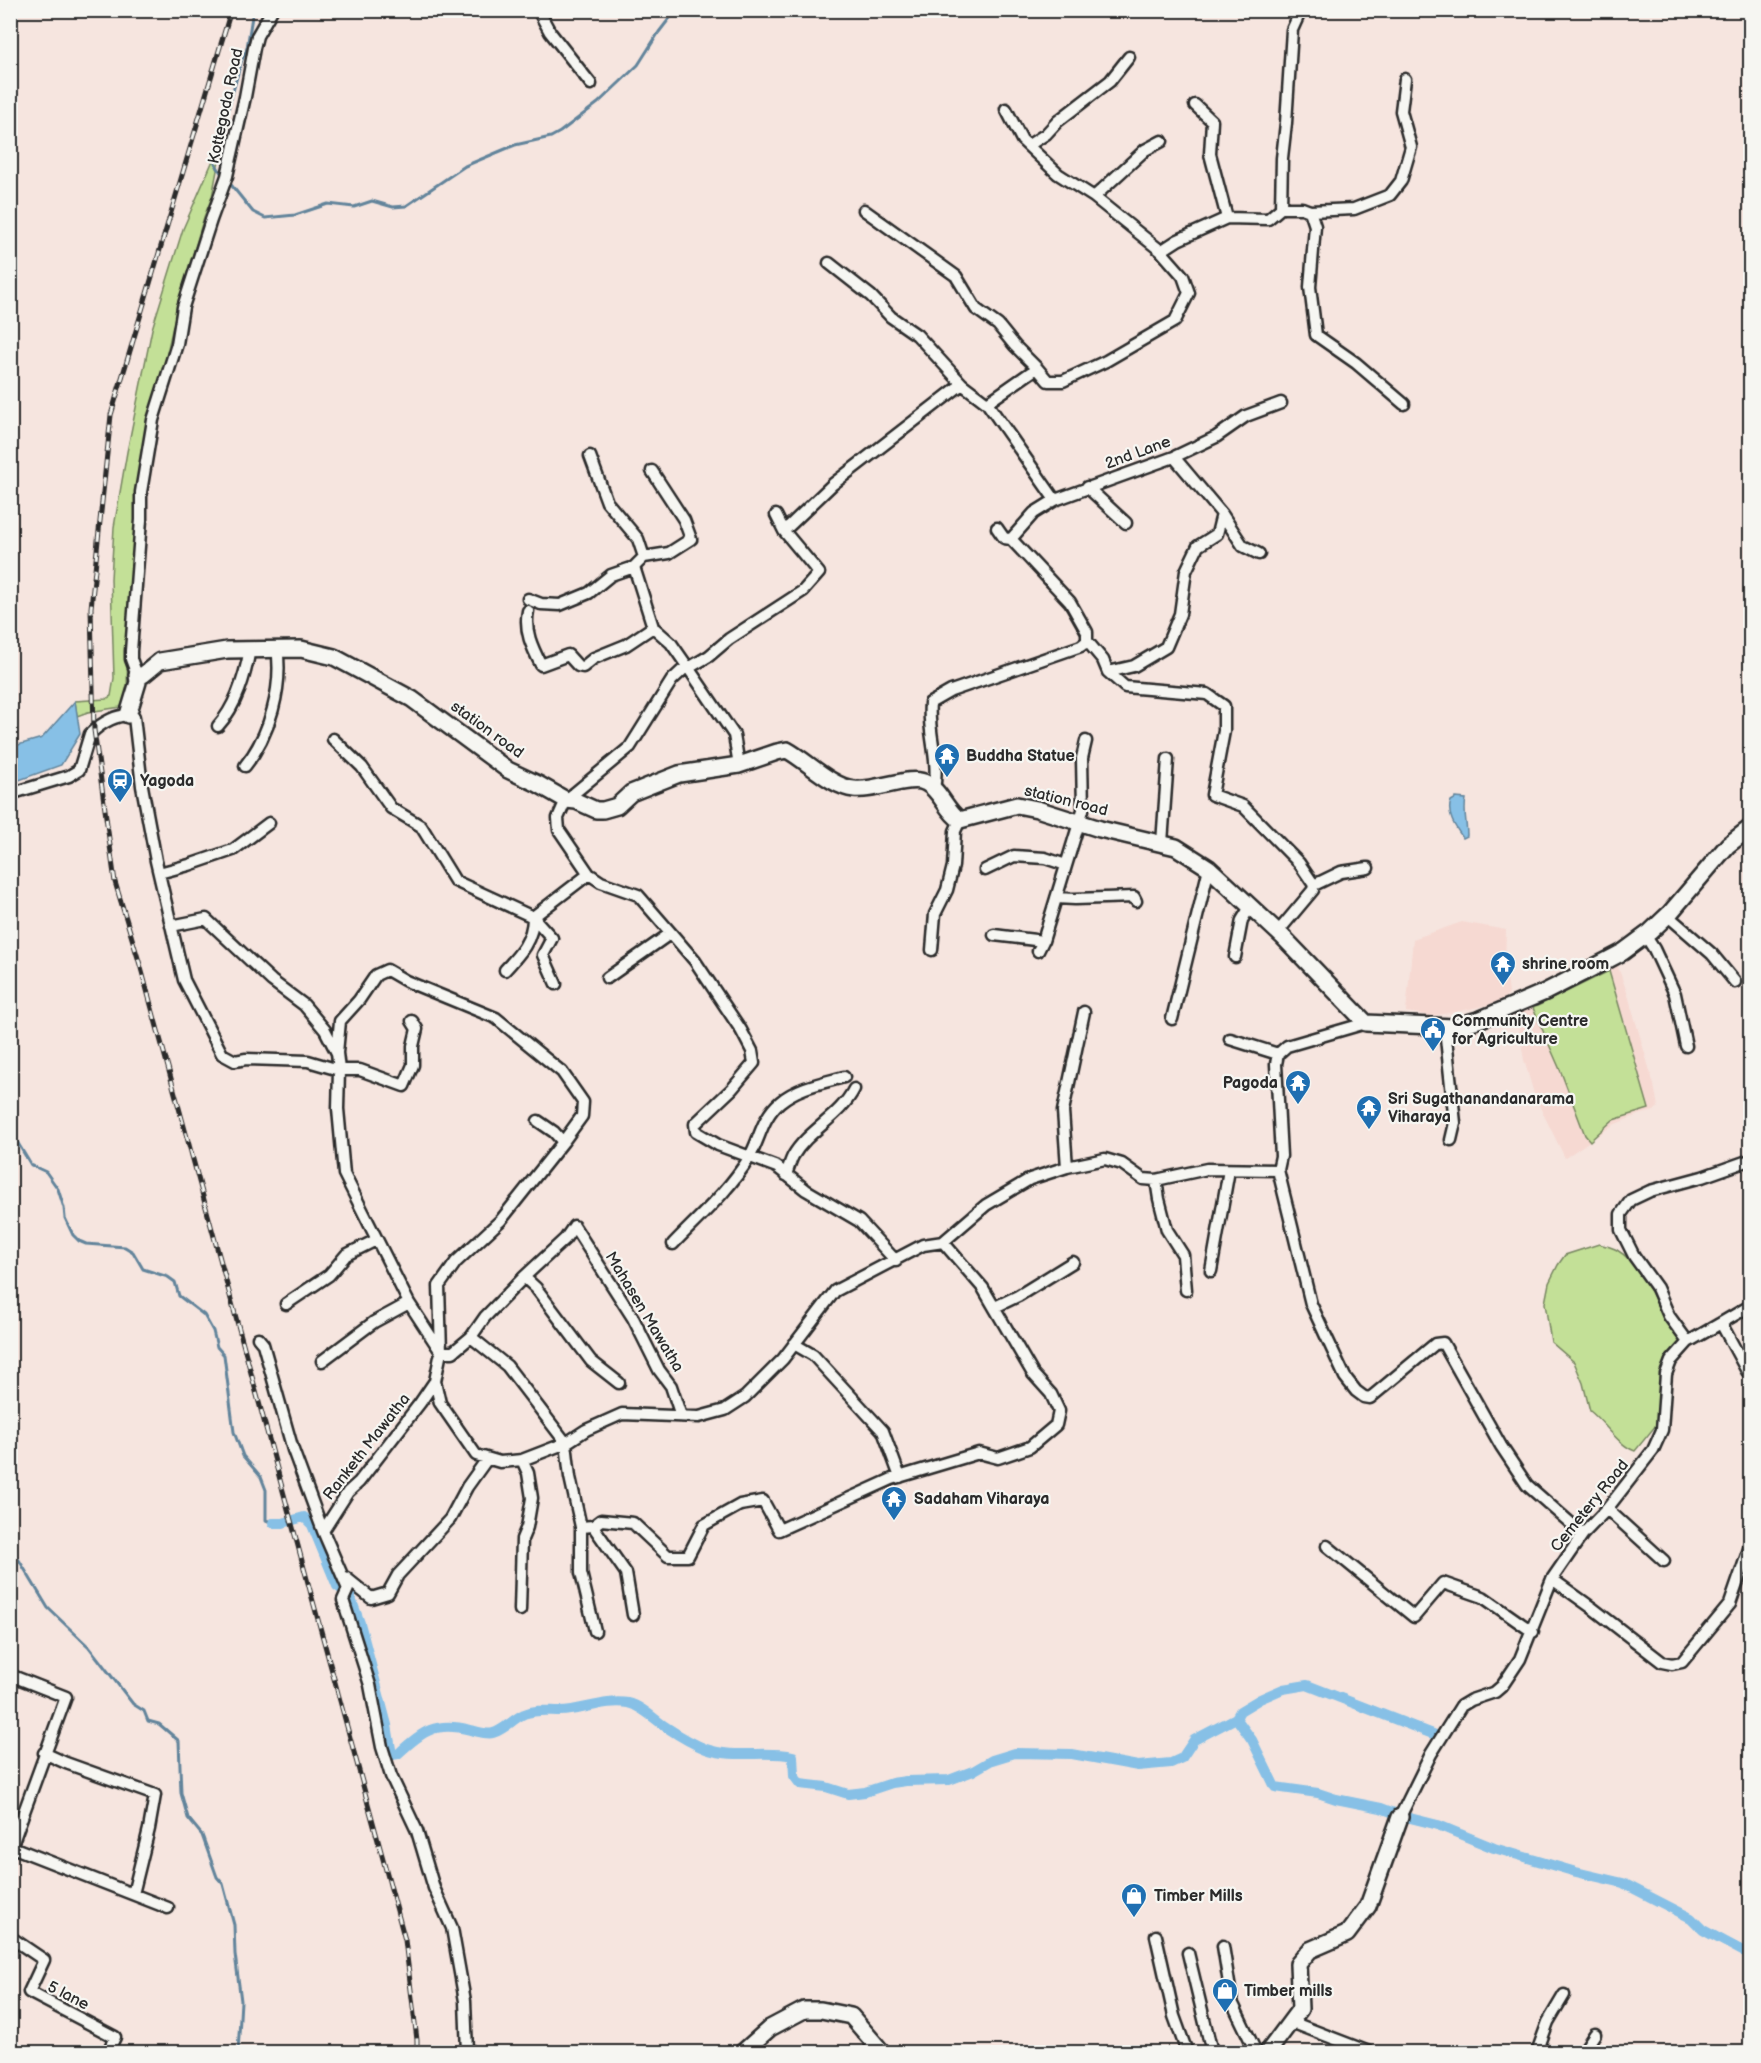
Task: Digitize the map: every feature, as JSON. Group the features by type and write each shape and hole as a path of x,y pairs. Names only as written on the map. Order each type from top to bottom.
{"street":[{"name":"Kottegoda Road","path":"137,675 131,659 131,651 141,492 153,420 177,344 183,307 235,146 257,36 272,10"},
{"path":"538,10 550,32 591,84"},
{"path":"1281,208 1282,158 1292,30 1302,10"},
{"path":"1029,146 1110,81 1129,57"},
{"path":"1161,251 1178,240 1227,218 1268,219 1281,208 1302,208 1310,211 1354,209 1390,195 1401,181 1411,147 1401,111 1405,80"},
{"path":"1195,105 1212,121 1210,154 1227,218"},
{"path":"864,210 956,276 976,309 998,325 1048,381 1064,381 1106,361 1175,321 1189,293 1184,276 1161,251 1094,197 1058,174 1022,140 1006,110"},
{"path":"1094,197 1145,150 1162,141"},
{"path":"1310,211 1315,226 1310,287 1316,335 1356,363 1404,404"},
{"path":"829,263 871,296 891,317 917,335 962,384 987,402 1055,500"},
{"path":"987,402 1037,368"},
{"path":"784,531 833,484 962,384"},
{"name":"2nd Lane","path":"1011,539 1034,513 1055,500 1174,457 1216,437 1246,416 1281,403"},
{"path":"590,456 607,502 638,539 644,557"},
{"path":"1174,457 1222,514 1243,546 1259,554"},
{"path":"652,471 684,520 691,539 669,553 644,557 634,567 612,575 589,593 560,605 528,605 526,621 530,643 541,664 568,655 578,666 583,667 594,658 627,645 652,627"},
{"path":"1087,487 1126,523"},
{"path":"1108,672 1134,666 1166,647 1180,614 1186,571 1198,546 1217,534 1222,514"},
{"path":"776,515 784,531 819,573 803,591 729,639 709,656 692,666 687,666 672,680 630,747 566,800 558,818 559,830 589,874 601,882 638,895 695,961 741,1030 752,1051 754,1063 732,1089 695,1124 696,1132 718,1145 777,1167 806,1190 859,1221 896,1261"},
{"path":"998,528 1005,538 1011,539 1070,602 1087,632 1087,641 1103,660 1108,672 1125,687 1207,694 1224,706 1224,731 1212,795 1243,806 1299,863 1314,885"},
{"path":"634,567 652,627 671,644 734,735 739,765"},
{"path":"932,950 934,914 947,890 953,866 955,831 960,820 934,789 935,754 928,716 930,703 951,691 1081,646 1087,641"},
{"path":"245,766 257,751 274,700 280,666 277,648"},
{"path":"219,726 228,716 239,692 250,649"},
{"name":"station road","path":"137,675 143,675 160,661 226,650 301,649 334,657 412,699 508,770 566,800 576,801 596,810 617,806 631,793 679,774 739,765 787,750 842,786 855,790 881,788 916,779 926,782 934,789"},
{"path":"128,715 138,682 137,675"},
{"path":"10,794 69,776 79,770 90,734 105,723 128,715 134,717 141,786 184,980 222,1054 235,1061 246,1059 308,1061 339,1070 360,1070 404,1086 413,1065 413,1046 417,1029 412,1021"},
{"path":"333,739 362,766 391,808 421,826 455,880 533,917 552,938 543,955 556,984"},
{"path":"1038,951 1083,810 1082,758 1086,741"},
{"path":"1162,843 1168,759"},
{"name":"station road","path":"960,820 1017,805 1176,846 1209,868 1277,933 1365,1023"},
{"path":"159,873 233,850 269,823"},
{"path":"1583,1534 1527,1485 1501,1446 1443,1343 1435,1344 1370,1398 1356,1391 1345,1377 1311,1304 1278,1170 1281,1156 1276,1064 1278,1054 1287,1046 1365,1023 1449,1027 1481,1019 1545,992 1623,952 1645,936 1667,915 1728,845 1750,828"},
{"path":"985,870 1014,856 1045,858 1066,865"},
{"path":"1172,1019 1209,868"},
{"path":"1277,933 1313,890 1314,885 1341,872 1368,868"},
{"path":"533,917 589,874"},
{"path":"1056,898 1134,897 1136,901"},
{"path":"1235,957 1242,920 1250,907"},
{"path":"1667,915 1712,954 1735,982"},
{"path":"505,970 524,948 533,931 533,917"},
{"path":"171,926 206,919 272,981 304,1005 325,1030 337,1053"},
{"path":"607,978 671,933"},
{"path":"994,936 1043,941"},
{"path":"1645,936 1654,949 1675,994 1686,1046"},
{"path":"441,1352 409,1303 344,1174 338,1109 337,1053 340,1021 359,1000 376,975 387,970 406,981 496,1018 562,1072 583,1102 582,1116 501,1220 456,1262 439,1286 441,1352 435,1381 440,1403 476,1455 500,1462 522,1460 566,1443 586,1430 622,1414 699,1417 725,1410 745,1397 783,1359 835,1291 924,1245 943,1242 986,1205 1030,1179 1066,1167 1105,1159 1122,1164 1143,1179 1156,1180 1207,1169 1278,1170"},
{"path":"1066,1167 1063,1111 1084,1012"},
{"path":"1449,1027 1446,1038 1455,1123 1450,1140"},
{"path":"1230,1039 1278,1054"},
{"path":"673,1244 724,1192 750,1157 765,1120 780,1102 802,1088 844,1077"},
{"path":"786,1175 792,1157 811,1134 848,1102 854,1089"},
{"path":"538,1121 554,1132 562,1142"},
{"path":"1688,1342 1670,1316 1657,1288 1634,1256 1621,1230 1621,1214 1630,1200 1650,1191 1702,1177 1750,1160"},
{"path":"1211,1271 1229,1170"},
{"path":"1156,1180 1167,1230 1183,1255 1186,1290"},
{"name":"Mahasen Mawatha","path":"524,1276 565,1239 574,1226 633,1318 659,1370 671,1386 681,1416"},
{"path":"286,1304 329,1275 346,1256 376,1240"},
{"path":"581,1527 593,1526 601,1520 633,1523 668,1556 688,1556 704,1525 740,1505 763,1501 779,1530 896,1478 979,1453 999,1458 1029,1447 1056,1425 1059,1411 1051,1394 1033,1374 984,1288 943,1242"},
{"path":"995,1307 1018,1296 1072,1262"},
{"path":"441,1352 453,1352 471,1336 485,1317 524,1276 536,1288 591,1361 619,1383"},
{"path":"322,1361 374,1322 409,1303"},
{"name":"Cemetery Road","path":"1401,1816 1431,1754 1461,1706 1495,1692 1502,1686 1520,1659 1533,1632 1552,1580 1583,1534 1607,1509 1659,1440 1662,1430 1667,1368 1688,1342 1750,1306"},
{"path":"1721,1323 1750,1374"},
{"path":"471,1336 507,1366 566,1443 570,1477 581,1527 581,1573 595,1631"},
{"path":"258,1338 263,1344 293,1450 342,1575 370,1685 382,1747 391,1776 417,1831 434,1888 452,1928 465,2001 466,2052"},
{"path":"794,1344 813,1355 883,1431 896,1478"},
{"name":"Ranketh Mawatha","path":"323,1531 348,1492 366,1473 435,1381"},
{"path":"342,1575 371,1598 388,1593 398,1575 450,1519 467,1487 488,1459"},
{"path":"520,1610 522,1539 527,1527 532,1498 528,1473 522,1460"},
{"path":"1607,1509 1664,1561"},
{"path":"593,1526 626,1573 633,1615"},
{"path":"1552,1580 1591,1606 1662,1662 1671,1664 1682,1662 1730,1604 1750,1545"},
{"path":"1327,1546 1414,1617 1443,1583 1483,1597 1533,1632"},
{"path":"10,1675 66,1697 11,1849 168,1908"},
{"path":"44,1753 155,1795 133,1894"},
{"path":"1268,2052 1299,2009 1298,1964 1310,1950 1347,1934 1368,1906 1401,1816"},
{"path":"1156,1936 1174,2016 1187,2052"},
{"name":"5 lane","path":"10,1937 44,1960 29,1992 115,2037 108,2052"},
{"path":"1223,1946 1232,2002 1256,2052"},
{"path":"1188,1953 1212,2052"},
{"path":"1537,2052 1548,2022 1564,1995"},
{"path":"743,2052 770,2028 804,2010 821,2010 851,2016 882,2052"},
{"path":"1294,2017 1299,2025 1369,2052"},
{"path":"1583,2052 1595,2034"}],"shaded area":[{"path":"1462,922 1506,930 1505,964 1509,993 1502,1002 1433,1016 1406,1012 1413,939"},
{"path":"1617,964 1654,1085 1658,1107 1654,1111 1613,1125 1565,1158 1535,1097 1524,1060 1516,1013 1602,969"}],"green space":[{"path":"214,158 219,160 212,197 177,308 165,362 149,413 137,489 133,573 129,586 127,692 121,707 77,716 75,701 106,699 111,696 114,678 111,579 114,527 127,452 152,329 183,229"},
{"path":"1609,971 1649,1109 1613,1120 1590,1141 1585,1135 1533,1008"},
{"path":"1599,1244 1617,1250 1633,1263 1650,1289 1663,1317 1680,1341 1657,1424 1635,1451 1623,1444 1590,1411 1583,1383 1574,1362 1551,1342 1545,1303 1549,1283 1565,1255"}],"water":[{"path":"75,701 80,734 61,765 11,783 11,747 42,738"},
{"path":"1456,798 1466,799 1467,836 1463,838 1452,821 1450,811 1451,801"}],"waterway":[{"path":"223,176 215,163 217,149 247,48 253,10"},
{"path":"228,181 253,212 265,218 295,215 328,204 354,207 372,201 393,207 406,206 465,166 515,145 551,137 560,132 598,103 638,65 676,10"},
{"path":"10,1130 31,1165 46,1172 58,1189 65,1218 73,1235 79,1241 86,1244 125,1247 133,1252 143,1269 168,1277 175,1282 179,1296 204,1315 213,1331 217,1347 224,1355 234,1432 243,1456 261,1477 266,1490 266,1520 273,1523"},
{"path":"273,1523 283,1523 304,1517 312,1525 337,1586 350,1596 360,1623 387,1725 392,1755 398,1754 430,1730 448,1727 484,1733 497,1732 528,1712 560,1711 619,1702 638,1707 675,1733 706,1749 739,1754 793,1756 794,1776 800,1784 826,1787 848,1794 906,1781 949,1780 973,1771 992,1760 1015,1753 1072,1754 1138,1766 1171,1763 1182,1758 1194,1740 1236,1718 1252,1740 1275,1787 1318,1793 1381,1808 1438,1825 1494,1848 1623,1883 1691,1918 1703,1930 1750,1955"},
{"path":"10,1553 19,1560 48,1608 89,1647 133,1704 144,1711 148,1721 159,1724 179,1741 181,1793 188,1818 202,1835 217,1877 223,1884 234,1925 241,2001 238,2052"},
{"path":"1236,1718 1240,1711 1260,1699 1283,1689 1307,1685 1438,1736"}],"railway":[{"path":"231,10 111,415 91,608 94,730 115,882 141,968 405,1940 417,2052"}],"place":[{"name":"Buddha Statue","path":"947,779"},
{"name":"Yagoda","path":"120,804"},
{"name":"shrine room","path":"1503,987"},
{"name":"Community Centre for Agriculture","path":"1433,1053"},
{"name":"Pagoda","path":"1298,1106"},
{"name":"Sri Sugathanandanarama Viharaya","path":"1369,1131"},
{"name":"Sadaham Viharaya","path":"894,1522"},
{"name":"Timber Mills","path":"1134,1919"},
{"name":"Timber mills","path":"1225,2014"}]}
